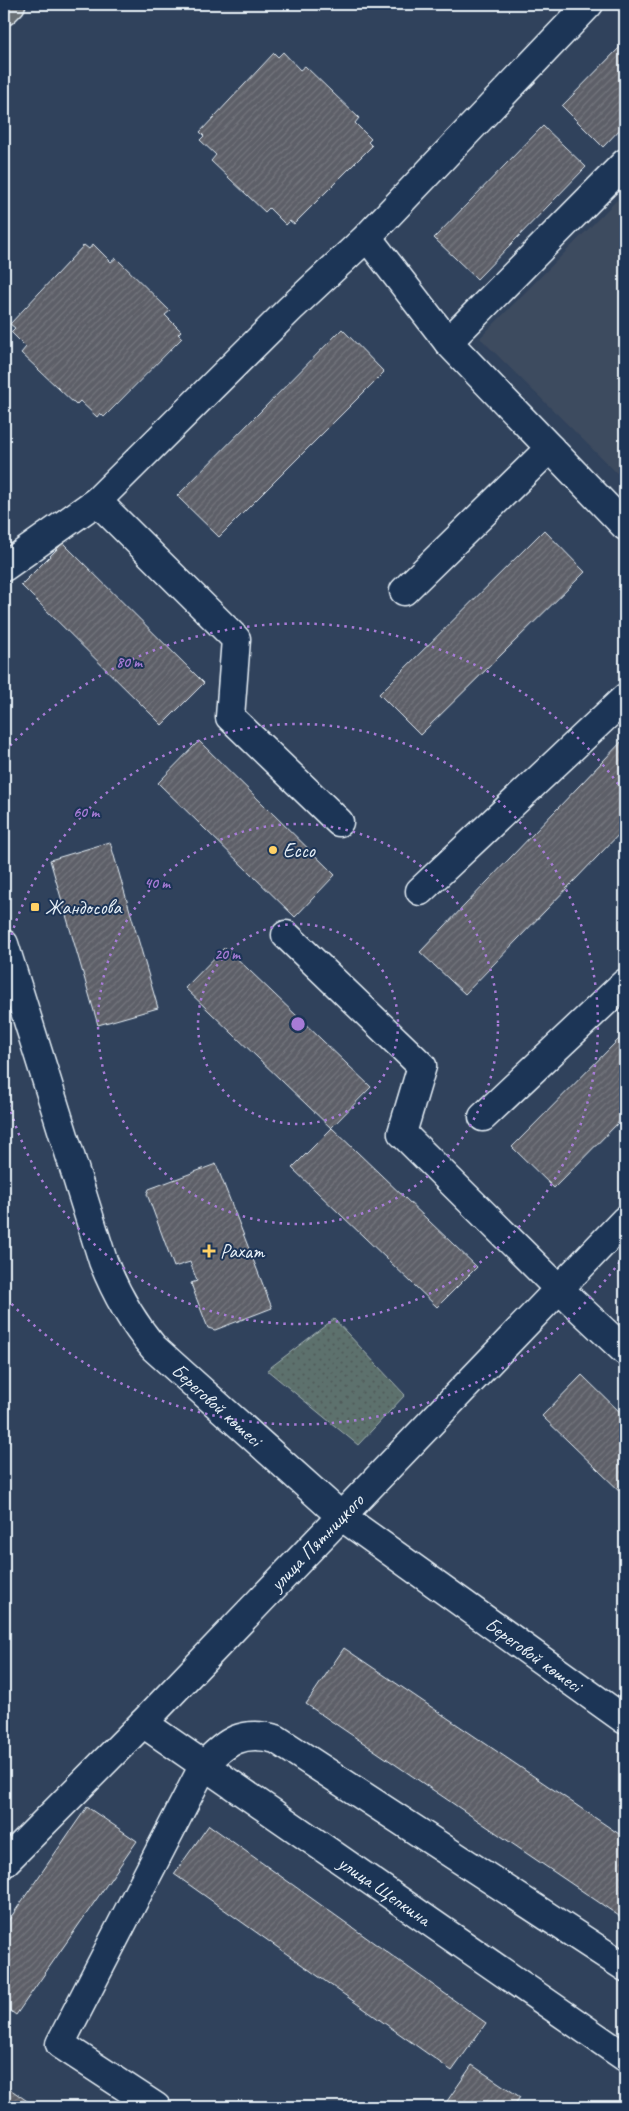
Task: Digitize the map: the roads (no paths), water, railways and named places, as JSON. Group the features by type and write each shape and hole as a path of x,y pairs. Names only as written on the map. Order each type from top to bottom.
{"main road":[{"path":"4,11 11,4"}],"street":[{"path":"4,567 97,501 290,309 367,237 589,4"},
{"path":"448,342 625,163"},
{"path":"367,237 448,342 625,526"},
{"path":"404,591 550,448"},
{"path":"97,501 236,639 230,718 339,822"},
{"path":"420,891 625,698"},
{"path":"286,935 422,1066 402,1133 559,1289 625,1351"},
{"name":"Береговой көшесі","path":"4,944 103,1261 124,1308 139,1330 154,1348 341,1516 625,1720"},
{"path":"483,1117 625,983"},
{"name":"улица Пятницкого","path":"4,1863 143,1723 625,1220"},
{"name":"улица Щепкина","path":"143,1723 625,2057"},
{"path":"156,2107 60,2044 204,1765 223,1746 237,1739 252,1735 276,1739 625,1967"}],"place":[{"name":"Ecco","path":"273,850"},
{"name":"Жандосова","path":"35,907"},
{"name":"Рахат","path":"209,1251"}]}
